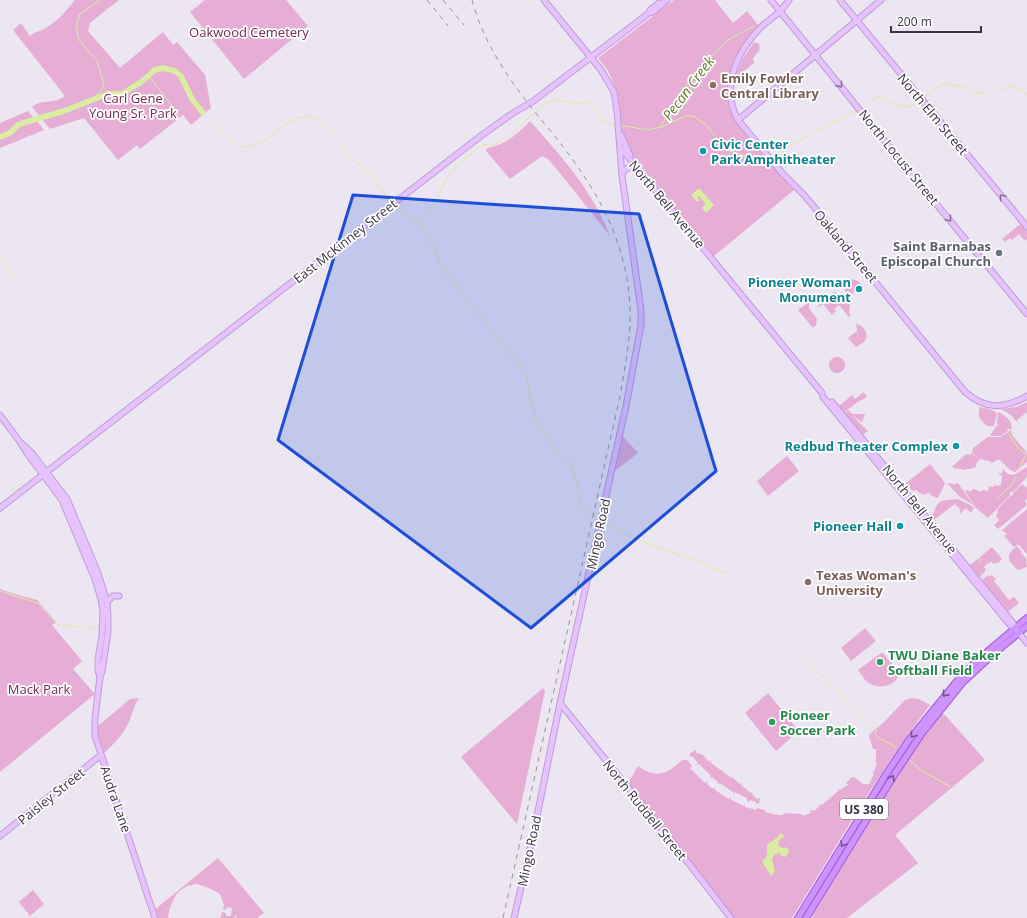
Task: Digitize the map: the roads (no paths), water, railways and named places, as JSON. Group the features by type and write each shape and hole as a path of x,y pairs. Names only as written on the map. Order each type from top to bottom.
{"main road":[{"name":"US 380","path":"806,918 896,772 922,733 963,682 992,655 1027,618"},
{"name":"US 380","path":"798,918 881,782 909,740 937,704 962,675 1016,630 1027,626"}],"street":[{"name":"North Bell Avenue","path":"544,0 591,57 613,89 616,99 620,147 822,393 826,395 1013,623 1016,630 1027,643"},
{"name":"North Locust Street","path":"772,0 900,160 1027,314"},
{"name":"Oakland Street","path":"789,0 781,11 762,26 737,60 732,75 730,90 733,110 738,120 782,173 815,208 965,392 981,402 996,406 1011,404 1027,396"},
{"name":"North Elm Street","path":"840,0 1027,227"},
{"path":"738,120 881,0"},
{"name":"East McKinney Street","path":"0,508 482,135 528,104 649,13 652,13 662,6 665,1"},
{"path":"618,129 638,168"},
{"name":"Mingo Road","path":"514,918 626,406 642,325 638,286 622,176 620,147"},
{"path":"622,176 627,168 638,168"},
{"name":"Audra Lane","path":"1,416 20,442 32,453 45,473 67,499 101,599 104,646"},
{"name":"East McKinney Street","path":"0,505 37,475 45,473"},
{"name":"Audra Lane","path":"75,523 96,569 107,602 108,617 104,646 98,670 100,677 94,726 95,736 155,918"},
{"path":"107,602 113,596 119,596"},
{"name":"North Ruddell Street","path":"560,703 731,918"},
{"name":"Paisley Street","path":"0,836 101,755"}],"waterway":[{"path":"93,100 104,84 97,61 79,40 76,25 80,14 100,0"},
{"name":"Pecan Creek","path":"621,126 645,129 655,129 660,127 685,88 705,62 728,40 754,26"},
{"name":"Pecan Creek","path":"0,137 10,133 18,125 23,123 64,111 107,94 122,94 141,82 155,70 163,68 175,71 181,76 192,99 203,113"},
{"path":"148,77 153,81 179,115"},
{"path":"925,97 938,86 944,84 964,87 974,94 987,92"},
{"path":"996,90 1015,86 1027,94"},
{"path":"871,101 879,97 904,107 914,105 919,102"},
{"name":"Pecan Creek","path":"394,207 416,220 426,217 450,172 483,145 496,144 510,136 531,115 550,101 558,100 573,103 588,103 604,122 615,125"},
{"path":"816,131 856,111"},
{"name":"Pecan Creek","path":"208,118 240,146 249,147 258,144 287,124 306,116 318,120 333,135"},
{"path":"659,128 685,116 693,116 705,124 727,150 758,160 766,160"},
{"path":"773,156 811,134"},
{"name":"Pecan Creek","path":"338,141 353,160 372,175 390,201"},
{"path":"417,220 431,242 441,266 469,302"},
{"path":"0,259 18,282"},
{"path":"470,304 520,365 522,370"},
{"path":"526,374 535,419 558,454 564,457"},
{"path":"1007,431 1018,448 1026,454 1020,467"},
{"path":"568,461 572,467 582,505 585,509 598,518"},
{"path":"997,498 1012,485 1016,477"},
{"path":"11,491 23,482"},
{"path":"602,521 642,541 726,573"},
{"path":"0,591 38,603 59,625 79,627"},
{"path":"83,627 99,628"},
{"path":"807,660 818,673 825,678 828,684 837,690 844,699 873,728 877,730 875,734 877,737 896,747"},
{"path":"910,760 919,769 951,787"}],"railway":[{"path":"427,0 448,26"},
{"path":"443,0 464,25"},
{"path":"472,0 486,37 505,71 582,173 606,215 623,259 628,283 630,308 629,341 620,396 503,918"}],"place":[{"name":"Emily Fowler Central Library","path":"713,85"},
{"name":"Civic Center Park Amphitheater","path":"703,151"},
{"name":"Saint Barnabas Episcopal Church","path":"999,253"},
{"name":"Pioneer Woman Monument","path":"859,289"},
{"name":"Redbud Theater Complex","path":"956,446"},
{"name":"Pioneer Hall","path":"900,526"},
{"name":"Texas Woman's University","path":"808,582"},
{"name":"TWU Diane Baker Softball Field","path":"880,662"},
{"name":"Pioneer Soccer Park","path":"772,722"}],"park label":[{"name":"Oakwood Cemetery","path":"249,32"},
{"name":"Carl Gene Young Sr. Park","path":"133,106"},
{"name":"Mack Park","path":"39,689"}]}
